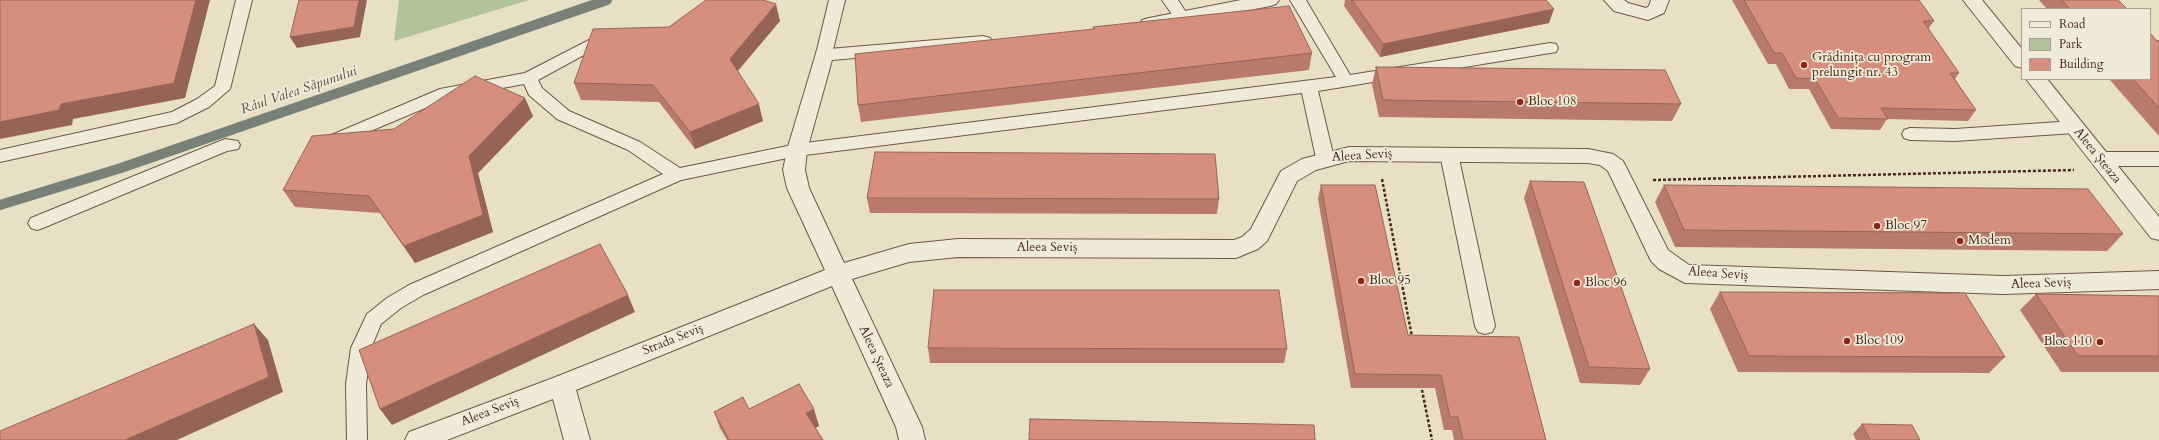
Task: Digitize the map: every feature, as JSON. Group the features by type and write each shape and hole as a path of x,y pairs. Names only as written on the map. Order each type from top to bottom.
{"street":[{"path":"1130,27 1270,0"},
{"path":"1612,0 1621,8 1648,14 1657,9 1660,0"},
{"path":"1972,0 2021,61"},
{"path":"838,274 798,188 794,170 797,150 824,54 1003,40"},
{"name":"Aleea Șteaza","path":"2037,80 2159,232"},
{"name":"Aleea Seviș","path":"838,274 908,253 935,249 1236,249 1250,243 1259,235 1289,176 1299,169 1325,158 1349,154 1377,153 1588,156 1606,159 1616,166 1659,255 1667,263 1685,274 2003,285 2159,280"},
{"path":"2104,164 2159,159"},
{"name":"Aleea Șteaza","path":"838,274 909,426 912,440"},
{"name":"Strada Seviș","path":"562,385 838,274"},
{"path":"562,385 576,440"},
{"name":"Aleea Seviș","path":"418,440 562,385"}],"lane":[{"path":"0,156 177,117 203,103 222,90 244,0"},
{"path":"824,54 837,0"},
{"path":"1170,0 1181,17"},
{"path":"1298,0 1346,81"},
{"path":"335,140 446,93 529,78 589,45"},
{"path":"356,440 356,384 361,348 374,319 394,303 416,290 676,175 797,150 1309,87 1550,48"},
{"path":"529,78 535,91 563,115 634,146 676,175"},
{"path":"1309,87 1325,158"},
{"path":"1910,134 1955,136 2074,127"},
{"path":"37,223 225,145 232,145"},
{"path":"1449,154 1485,326"}],"path":[{"path":"1377,153 1413,339"},
{"path":"1623,181 2104,164"},
{"path":"1420,378 1432,440"}],"green space":[{"path":"399,0 529,0 394,41"}],"building":[{"path":"0,0 196,0 174,83 61,104 59,110 0,122"},
{"path":"299,0 359,0 354,27 290,37"},
{"path":"706,0 763,0 776,4 730,59 759,104 690,132 653,85 574,83 593,29 669,27"},
{"path":"1352,0 1546,0 1554,9 1383,44"},
{"name":"Grădinița cu program prelungit nr. 43","path":"1744,0 1919,0 1934,21 1923,21 1959,73 1950,73 1976,110 1881,108 1888,119 1838,118 1815,79 1796,78 1782,53 1774,53"},
{"path":"2062,0 2118,0 2126,8 2069,8"},
{"path":"1289,6 1312,53 858,105 855,54 1094,29 1093,27"},
{"path":"2151,34 2159,41 2159,108 2134,80 2151,80"},
{"path":"1376,67 1665,70 1681,104 1383,100"},
{"path":"475,76 525,98 469,156 483,215 404,246 369,196 283,190 312,136 394,129"},
{"path":"875,152 1215,154 1219,199 867,198"},
{"name":"Bloc 96","path":"1530,181 1584,182 1650,369 1589,367"},
{"path":"1321,185 1375,185 1408,335 1519,337 1546,440 1463,440 1458,417 1450,417 1441,375 1355,374"},
{"path":"1664,185 2088,189 2123,234 1684,230"},
{"path":"600,244 628,295 380,409 359,350"},
{"path":"934,290 1279,290 1287,349 928,348"},
{"name":"Bloc 109","path":"1720,292 1965,293 2005,357 1749,356"},
{"name":"Bloc 110","path":"2036,294 2159,296 2159,356 2078,356"},
{"path":"254,324 269,377 125,440 0,440 0,431"},
{"path":"799,384 814,409 806,413 823,440 729,440 714,412 743,397 749,409"},
{"path":"1030,419 1314,425 1315,440 1029,440"},
{"path":"1862,424 1912,425 1920,440 1870,440"}],"waterway":[{"name":"Râul Valea Săpunului","path":"0,205 121,168 607,0"}],"place":[{"name":"Grădinița cu program prelungit nr. 43","path":"1804,65"},
{"name":"Bloc 108","path":"1520,102"},
{"name":"Bloc 97","path":"1877,226"},
{"name":"Modem","path":"1960,241"},
{"name":"Bloc 95","path":"1361,281"},
{"name":"Bloc 96","path":"1577,283"},
{"name":"Bloc 109","path":"1847,341"},
{"name":"Bloc 110","path":"2100,342"}]}
